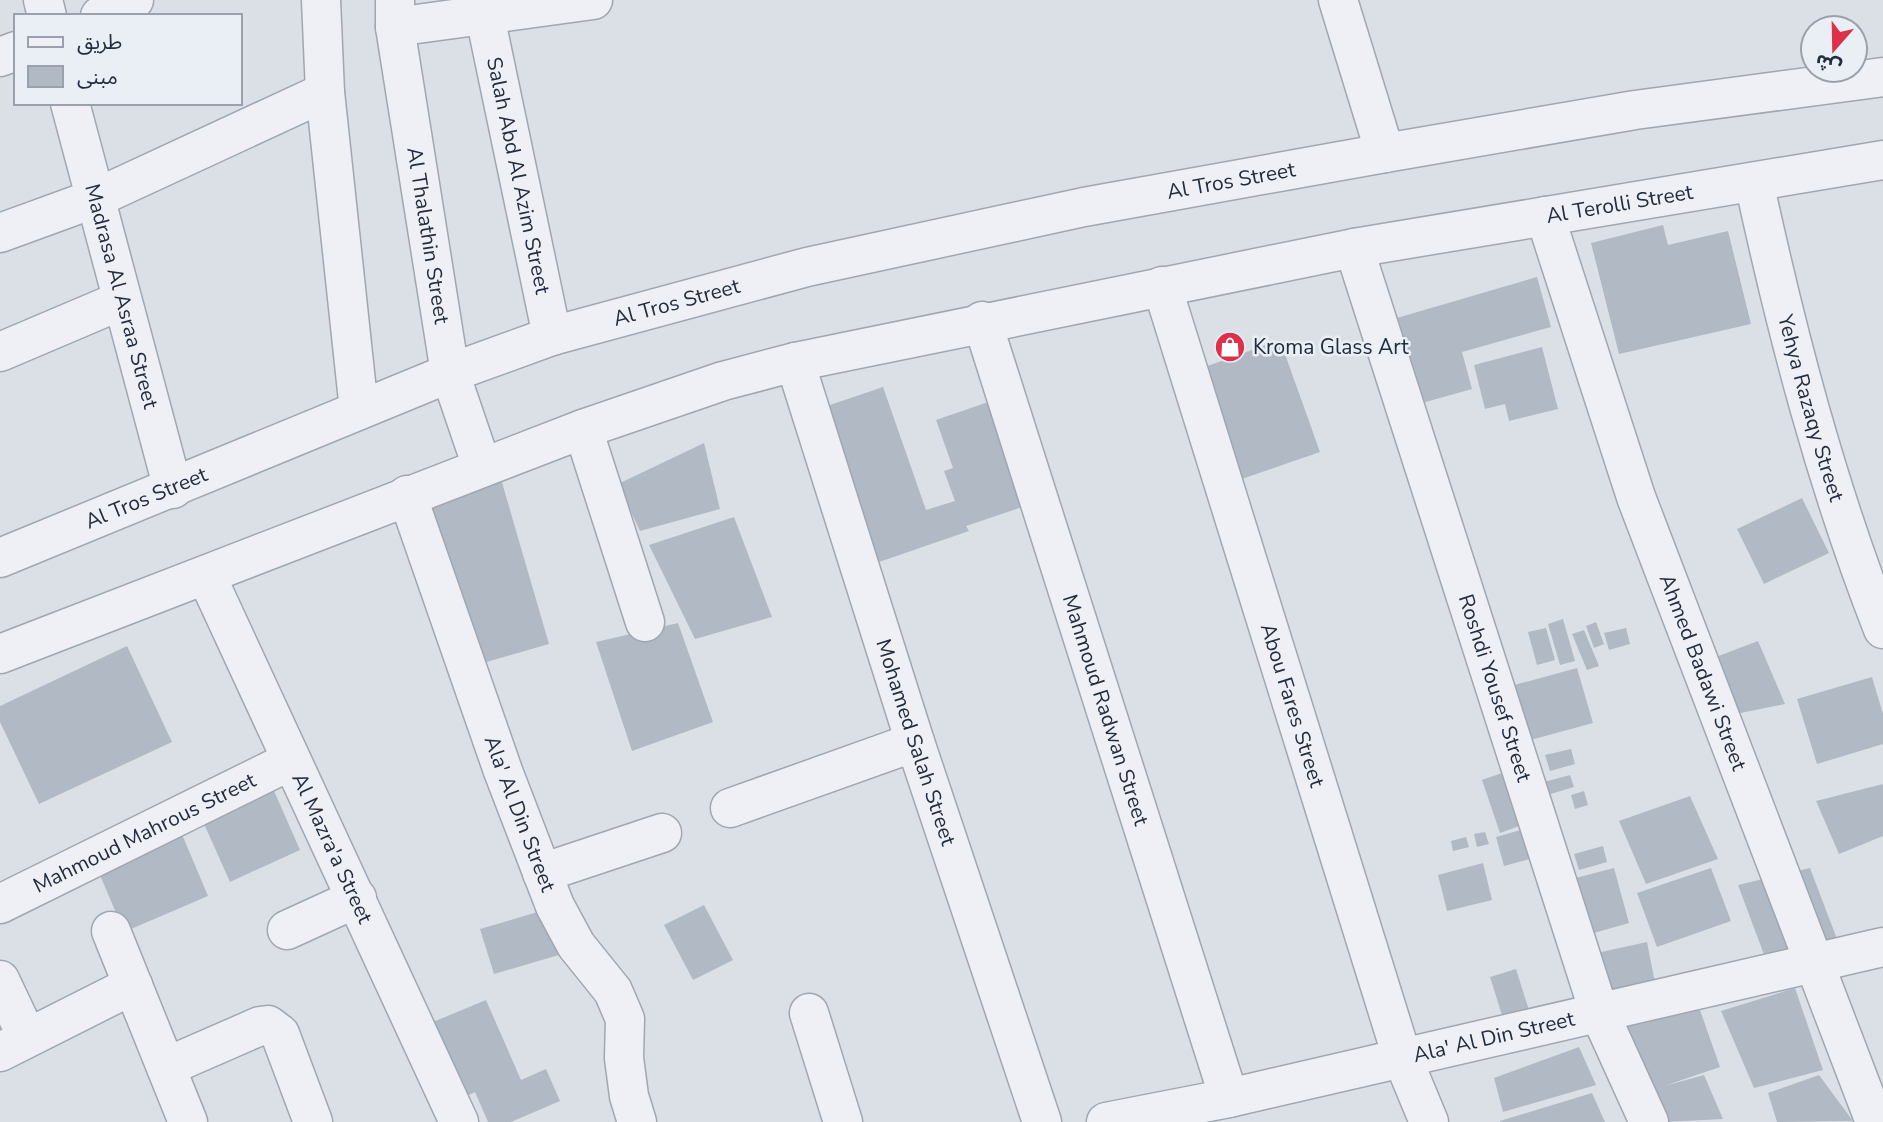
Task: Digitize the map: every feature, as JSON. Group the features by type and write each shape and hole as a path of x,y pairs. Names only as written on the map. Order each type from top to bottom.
{"street":[{"path":"104,14 134,0"},
{"path":"321,0 325,92 359,410"},
{"path":"395,14 485,16 593,0"},
{"path":"1338,0 1385,153 1635,110 1883,77"},
{"name":"Al Thalathin Street","path":"395,14 450,373 482,467"},
{"name":"Salah Abd Al Azim Street","path":"485,16 552,336"},
{"path":"0,233 96,198 325,92"},
{"name":"Madrasa Al Asraa Street","path":"71,105 173,489"},
{"name":"Al Tros Street","path":"0,558 450,373 552,336 807,267 945,236 1385,153"},
{"name":"Al Terolli Street","path":"1354,248 1883,160"},
{"name":"Yehya Razaqy Street","path":"1754,182 1803,389 1834,493 1883,629"},
{"name":"Ahmed Badawi Street","path":"1545,216 1636,497 1875,1122"},
{"path":"0,654 407,495 583,429 723,381 795,362 982,321 1354,248"},
{"name":"Roshdi Yousef Street","path":"1354,248 1599,1012 1649,1122"},
{"name":"Abou Fares Street","path":"1162,286 1402,1057 1429,1122"},
{"path":"0,352 121,301"},
{"name":"Mahmoud Radwan Street","path":"982,321 1229,1098"},
{"name":"Mohamed Salah Street","path":"795,362 915,742 1042,1122"},
{"path":"583,429 645,622"},
{"name":"Ala' Al Din Street","path":"407,495 503,771 542,873 576,945 613,991 625,1019 624,1058 629,1097 637,1122"},
{"name":"Al Mazra'a Street","path":"206,575 459,1122"},
{"path":"730,808 915,742"},
{"name":"Mahmoud Mahrous Street","path":"0,904 290,761"},
{"path":"542,873 662,833"},
{"path":"287,930 357,898"},
{"path":"111,931 188,1122"},
{"name":"Ala' Al Din Street","path":"1106,1122 1229,1098 1883,947"},
{"path":"0,980 14,1045 133,985"},
{"path":"808,1013 844,1122"},
{"path":"166,1067 260,1026 275,1028 280,1034 313,1122"}],"building":[{"path":"1663,225 1668,245 1728,231 1751,324 1619,354 1591,243"},
{"path":"1537,277 1551,327 1462,352 1472,389 1415,405 1390,320"},
{"path":"1280,340 1320,452 1242,479 1202,368"},
{"path":"1542,347 1558,409 1509,421 1505,404 1485,409 1474,365"},
{"path":"883,387 926,510 955,501 944,471 953,468 936,420 997,399 1034,503 966,526 969,531 879,562 863,518 815,410"},
{"path":"704,443 720,509 640,531 618,484"},
{"path":"501,479 549,644 476,665 428,500"},
{"path":"1802,498 1829,553 1764,584 1737,529"},
{"path":"734,517 772,617 695,639 649,545"},
{"path":"1563,619 1575,661 1560,665 1548,624"},
{"path":"1596,622 1604,644 1594,648 1586,626"},
{"path":"678,623 713,722 632,751 596,642"},
{"path":"1546,628 1555,660 1537,665 1528,632"},
{"path":"1626,628 1630,644 1609,650 1604,633"},
{"path":"1584,630 1599,666 1587,670 1572,634"},
{"path":"1758,641 1785,704 1711,719 1687,668"},
{"path":"127,646 172,742 39,804 0,722 0,706"},
{"path":"1577,668 1593,723 1512,745 1496,690"},
{"path":"1872,677 1883,714 1883,744 1817,764 1797,699"},
{"path":"1571,749 1575,764 1550,771 1545,755"},
{"path":"1516,768 1534,821 1500,833 1482,780"},
{"path":"1570,775 1574,787 1547,795 1544,782"},
{"path":"271,784 300,850 230,882 200,815"},
{"path":"1883,784 1883,836 1839,854 1816,801"},
{"path":"1584,791 1588,805 1575,809 1571,795"},
{"path":"1690,796 1718,859 1646,884 1619,821"},
{"path":"1531,827 1544,855 1504,866 1496,837"},
{"path":"181,832 208,896 124,932 97,868"},
{"path":"1485,832 1489,844 1477,847 1474,834"},
{"path":"1466,837 1469,847 1453,851 1451,841"},
{"path":"1603,846 1607,862 1579,870 1574,854"},
{"path":"1483,863 1492,900 1447,911 1438,875"},
{"path":"1614,868 1629,923 1587,935 1572,879"},
{"path":"1711,868 1731,921 1657,947 1637,893"},
{"path":"1810,868 1842,952 1769,968 1738,885"},
{"path":"704,905 733,960 693,980 664,925"},
{"path":"548,909 562,954 494,974 480,929"},
{"path":"1647,942 1656,988 1601,1001 1583,956"},
{"path":"1516,969 1532,1020 1506,1028 1490,977"},
{"path":"1795,988 1823,1070 1754,1088 1721,1011"},
{"path":"486,1000 521,1080 546,1069 560,1101 511,1122 488,1122 475,1092 465,1097 433,1022"},
{"path":"1700,1010 1720,1067 1664,1086 1704,1075 1723,1119 1663,1122 1616,1027"},
{"path":"1579,1047 1596,1085 1503,1112 1494,1078"},
{"path":"1819,1075 1853,1121 1777,1122 1768,1093"},
{"path":"1592,1093 1605,1122 1500,1122 1500,1121"}],"place":[{"name":"Kroma Glass Art","path":"1230,347"}]}
